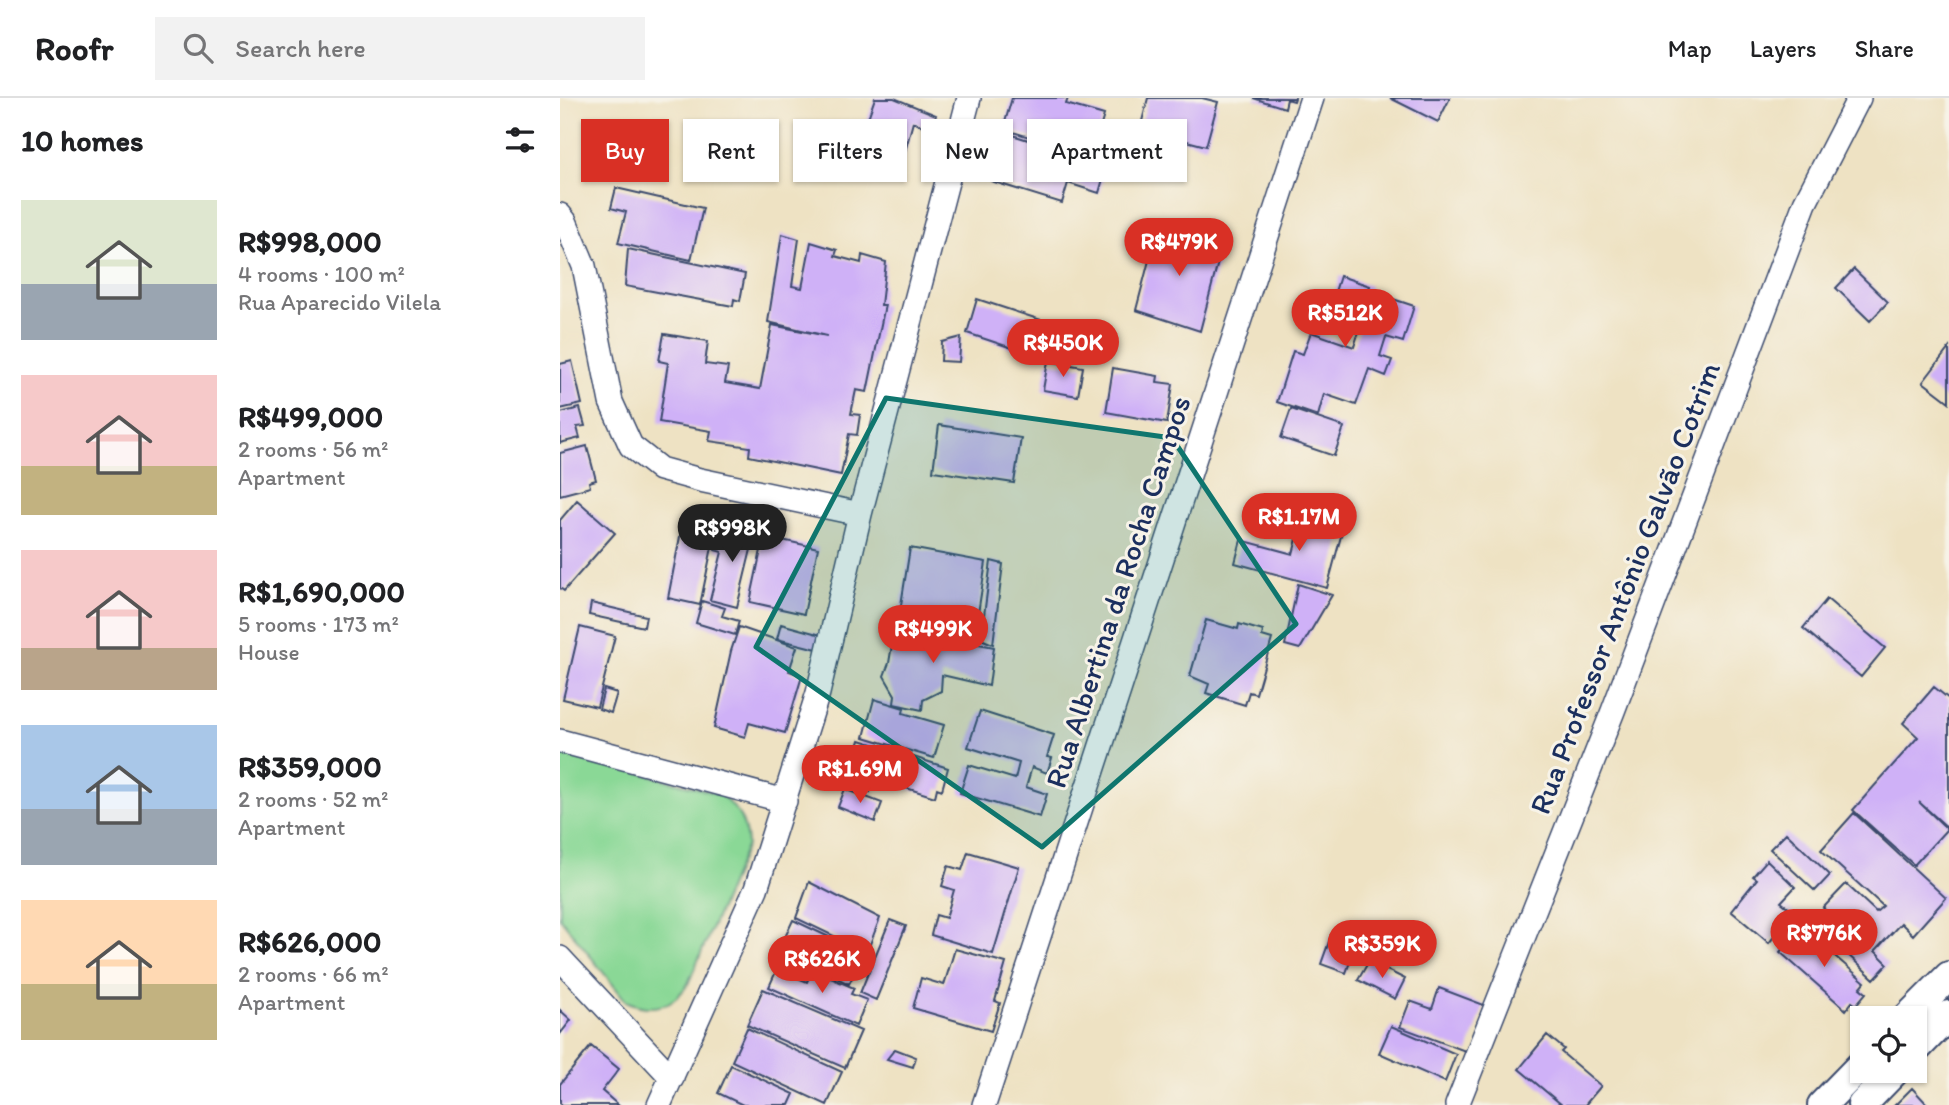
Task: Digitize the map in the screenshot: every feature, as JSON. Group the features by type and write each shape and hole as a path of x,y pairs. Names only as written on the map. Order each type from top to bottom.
{"street":[{"path":"659,1105 756,889 785,801 818,692 860,514 969,98"},
{"name":"Rua Albertina da Rocha Campos","path":"984,1105 1312,98"},
{"name":"Rua Professor Antônio Galvão Cotrim","path":"1457,1105 1613,711 1805,203 1859,98"},
{"path":"560,215 583,266 611,402 631,446 660,468 687,477 860,514"},
{"path":"560,741 785,801"},
{"path":"560,958 671,1078"},
{"path":"1919,1006 1949,976"},
{"path":"1927,1038 1949,1015"},
{"path":"1822,1105 1850,1076"},
{"path":"1862,1105 1883,1083"}],"highlighted area":[{"path":"886,398 1172,438 1296,624 1042,847 756,647"}],"green space":[{"path":"560,751 719,794 736,810 743,822 747,845 688,984 675,998 661,1006 644,1007 626,1001 560,918"}],"building":[{"path":"875,98 894,98 936,115 935,119 921,119 921,126 913,122 907,144 907,119 868,119"},
{"path":"1012,98 1068,98 1066,104 1104,115 1103,119 1027,119 1027,136 1013,132 1013,119 1006,119"},
{"path":"1148,98 1202,98 1218,102 1206,146 1187,141 1187,119 1143,119"},
{"path":"1253,98 1295,98 1294,101 1287,99 1285,108"},
{"path":"1390,98 1450,98 1438,122"},
{"path":"1013,135 1027,140 1027,182 1102,182 1099,193 1068,183 1062,203 994,182 1013,182"},
{"path":"616,188 703,208 691,260 618,243 626,212 611,208"},
{"path":"1158,226 1222,247 1200,331 1136,310"},
{"path":"782,234 799,239 792,286 802,288 811,242 837,250 835,256 861,263 862,255 886,262 881,305 885,305 867,392 856,390 851,414 860,415 857,435 849,434 841,475 749,456 750,447 709,441 711,431 659,422 668,363 659,361 664,334 708,341 705,364 728,367 725,383 760,389 772,325 827,336 768,322"},
{"path":"628,249 745,274 740,301 734,299 733,306 625,286"},
{"path":"1854,269 1888,302 1870,321 1836,288"},
{"path":"1340,276 1370,286 1369,291 1414,306 1403,342 1386,337 1380,356 1392,360 1386,376 1369,369 1356,405 1324,394 1318,416 1277,402 1293,351 1303,354 1311,332 1354,347 1360,328 1327,317"},
{"path":"977,299 1044,321 1038,338 1021,332 1015,349 967,333"},
{"path":"961,337 959,362 941,361 942,342"},
{"path":"1949,348 1949,402 1923,382"},
{"path":"572,361 582,404 560,409 560,364"},
{"path":"1048,361 1083,367 1078,396 1043,390"},
{"path":"1113,368 1158,376 1157,382 1173,384 1167,423 1106,412"},
{"path":"580,408 585,426 577,427 580,438 560,443 560,413"},
{"path":"1291,409 1344,427 1334,456 1281,438"},
{"path":"939,425 1021,438 1014,483 933,471"},
{"path":"587,446 596,480 589,482 590,487 560,495 560,453"},
{"path":"577,500 615,533 564,591 560,588 560,520"},
{"path":"1304,513 1344,525 1327,588 1235,563 1241,540 1293,554"},
{"path":"684,516 717,523 700,605 668,598"},
{"path":"721,525 755,533 737,607 710,600 722,552 715,550"},
{"path":"764,536 818,548 804,614 750,602"},
{"path":"910,548 986,562 974,639 898,624"},
{"path":"991,561 1003,564 993,644 981,639"},
{"path":"1298,584 1332,595 1300,649 1285,645"},
{"path":"1827,599 1885,648 1861,677 1803,628"},
{"path":"702,601 725,608 722,616 739,621 735,635 696,623"},
{"path":"591,603 646,616 644,627 589,615"},
{"path":"1206,620 1238,629 1239,624 1263,631 1262,636 1272,639 1256,694 1249,692 1245,705 1206,693 1209,684 1190,676"},
{"path":"781,624 821,635 817,649 777,639"},
{"path":"580,627 615,636 597,707 563,699"},
{"path":"739,627 797,647 789,671 802,676 785,733 749,723 745,737 714,728"},
{"path":"895,627 994,647 989,686 942,675 941,691 923,700 922,710 894,704 895,695 884,676"},
{"path":"1934,687 1949,699 1949,829 1919,802 1947,829 1914,865 1853,810 1918,737 1903,723"},
{"path":"604,689 617,693 611,713 599,709"},
{"path":"874,699 904,708 903,713 944,725 934,758 864,737"},
{"path":"980,711 1054,735 1047,757 1052,758 1047,773 1032,767 1026,787 1047,794 1040,817 960,793 969,765 1015,779 1019,763 968,747"},
{"path":"860,740 948,768 942,790 937,788 935,797 874,778 870,792 840,783 851,749 857,750"},
{"path":"845,789 882,803 875,822 838,807"},
{"path":"1854,813 1946,898 1913,935 1901,923 1875,951 1888,964 1874,979 1845,952 1857,940 1823,908 1846,884 1876,912 1883,906 1821,850"},
{"path":"1786,833 1830,875 1815,891 1770,849"},
{"path":"968,852 1019,867 993,954 931,935 936,915 946,918 954,890 942,886 948,866 962,870"},
{"path":"1767,860 1795,887 1781,902 1794,912 1769,943 1731,911 1757,879 1753,876"},
{"path":"809,882 880,918 867,952 796,918"},
{"path":"793,920 867,955 859,972 856,970 849,984 779,950"},
{"path":"890,920 906,926 876,1000 860,993"},
{"path":"1801,927 1865,982 1860,988 1866,993 1856,1005 1852,1002 1846,1010 1780,952"},
{"path":"1331,936 1356,945 1346,973 1321,964"},
{"path":"955,949 1006,963 995,1001 1000,1003 991,1031 913,1008 921,978 944,985"},
{"path":"1369,961 1405,979 1395,999 1358,980"},
{"path":"777,969 807,982 812,970 854,988 851,994 867,1000 856,1026 769,987"},
{"path":"1439,988 1484,1005 1468,1052 1400,1027 1410,1001 1432,1009"},
{"path":"763,989 861,1031 845,1068 747,1025"},
{"path":"560,1010 571,1020 560,1034"},
{"path":"1391,1026 1456,1054 1445,1082 1379,1053"},
{"path":"747,1028 842,1072 827,1105 732,1061"},
{"path":"1547,1035 1564,1049 1561,1052 1601,1086 1585,1105 1562,1105 1519,1069"},
{"path":"591,1046 619,1069 602,1091 618,1105 562,1105 560,1084"},
{"path":"895,1049 916,1057 913,1067 887,1059"},
{"path":"731,1065 794,1094 789,1105 743,1105 718,1093"},
{"path":"1912,1088 1928,1105 1895,1105"}]}
